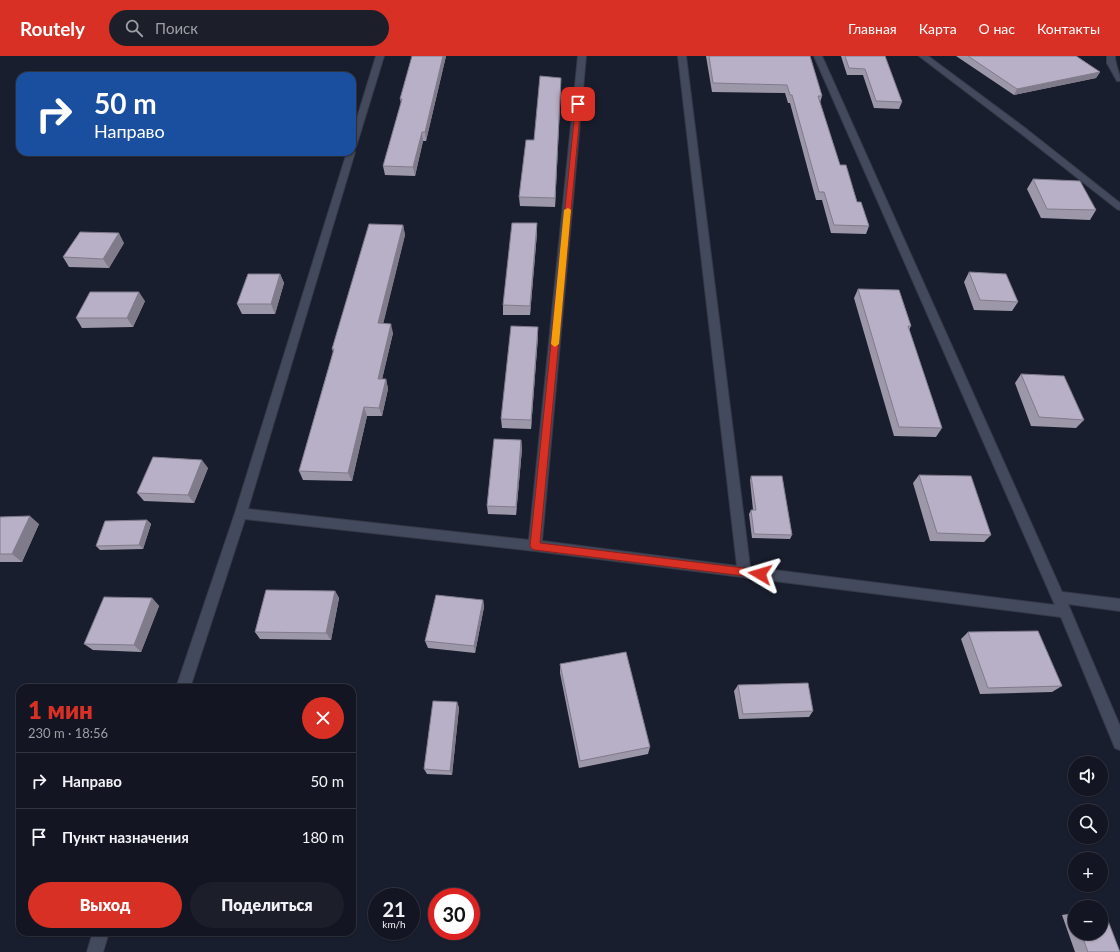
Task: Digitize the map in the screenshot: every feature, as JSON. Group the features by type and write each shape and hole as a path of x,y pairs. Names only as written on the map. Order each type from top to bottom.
{"street":[{"path":"356,135 380,56"},
{"path":"535,546 582,56"},
{"path":"682,56 744,572"},
{"path":"818,56 1059,597 1120,743"},
{"path":"923,56 1022,130 1120,207"},
{"path":"1111,56 1110,64 1119,78"},
{"path":"184,684 241,513 350,156"},
{"path":"241,513 535,546 1065,612"},
{"path":"1059,597 1120,605"},
{"path":"95,952 101,936"}],"building":[{"path":"412,56 443,56 425,132 422,132 413,167 383,166 402,99 400,99"},
{"path":"709,56 810,56 822,96 818,96 840,165 846,165 857,202 861,202 869,226 834,225 824,192 819,192 792,95 790,95 787,85 713,83"},
{"path":"845,56 885,56 902,102 876,101 865,69 849,68"},
{"path":"968,56 1076,56 1100,72 1017,89"},
{"path":"540,76 561,78 555,198 519,197 526,140 534,140"},
{"path":"1033,179 1080,181 1096,210 1047,209"},
{"path":"512,223 537,223 530,306 503,305"},
{"path":"369,224 403,225 378,323 391,324 378,379 386,379 379,408 364,407 348,473 299,471 334,349 332,349"},
{"path":"80,232 119,233 103,259 63,257"},
{"path":"969,272 1006,274 1018,302 980,300"},
{"path":"248,274 280,274 271,304 237,304"},
{"path":"858,289 899,290 911,326 908,326 942,428 899,427"},
{"path":"90,292 139,292 127,318 76,318"},
{"path":"511,326 538,327 531,420 501,419"},
{"path":"1021,374 1064,376 1084,420 1039,417"},
{"path":"494,439 521,440 516,507 487,506"},
{"path":"153,457 202,460 188,495 137,493"},
{"path":"919,475 971,476 991,535 937,533"},
{"path":"751,476 782,476 792,535 754,534 751,510 756,510"},
{"path":"30,516 12,554 0,554 0,517"},
{"path":"147,520 139,545 96,546 105,521"},
{"path":"266,590 335,591 326,633 255,632"},
{"path":"436,595 483,600 474,646 425,641"},
{"path":"104,597 152,598 134,645 84,644"},
{"path":"1038,631 1062,686 988,688 968,632"},
{"path":"626,652 650,747 580,761 560,664"},
{"path":"808,683 813,711 743,714 738,685"},
{"path":"433,701 457,702 450,771 424,769"},
{"path":"1108,921 1120,952 1088,952 1084,940 1108,940"}],"slow traffic":[{"path":"555,344 568,210"}],"route":[{"path":"578,104 535,546 760,574"}]}
